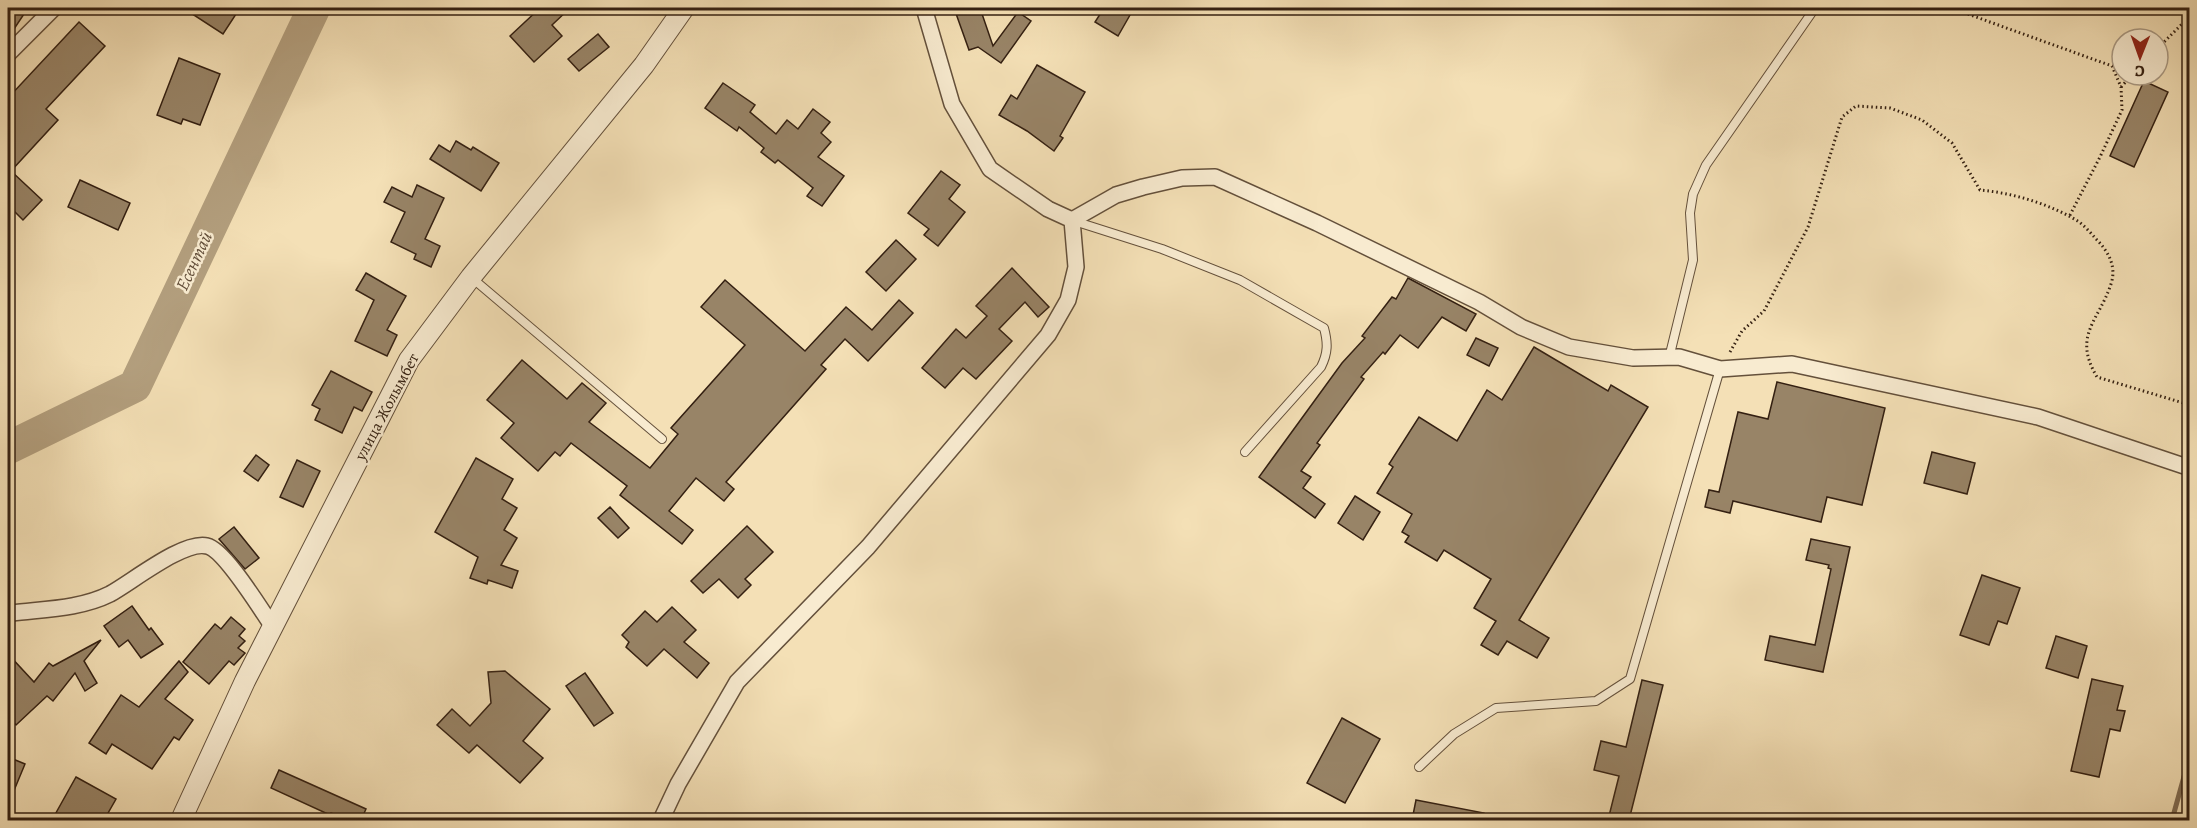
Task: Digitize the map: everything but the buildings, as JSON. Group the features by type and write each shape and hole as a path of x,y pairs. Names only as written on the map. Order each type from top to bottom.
{"street":[{"path":"8,54 54,8"},
{"name":"улица Жолымбет","path":"180,820 245,681 409,360 471,277 644,65 684,8"},
{"path":"924,8 952,104 990,169 1048,209 1072,220"},
{"path":"1072,220 1116,195 1182,178 1215,177 1317,223 1479,302 1521,327 1569,347 1633,358 1679,357 1720,369 1792,364 2038,417 2190,468"},
{"path":"661,820 678,784 737,682 868,546 1048,335 1068,300 1076,267 1072,220"},
{"path":"8,616 12,613 87,603 110,594 187,547 207,546 222,554 273,627"}],"lane":[{"path":"1669,358 1693,260 1690,213 1693,194 1706,165 1815,8"},
{"path":"1072,220 1162,249 1240,280 1324,328 1327,354 1321,368 1245,452"},
{"path":"471,277 662,440"},
{"path":"1419,767 1454,734 1496,708 1596,701 1630,679 1720,369"}],"path":[{"path":"1951,8 2110,65"},
{"path":"2170,36 2190,16"},
{"path":"2069,217 2122,110 2121,87"},
{"path":"1720,369 1742,331 1764,311 1808,226 1842,117 1856,106 1890,108 1922,120 1952,143 1980,190 2038,202 2078,220 2103,246 2112,262 2112,282 2088,334 2086,347 2088,362 2097,377 2190,405"}],"waterway":[{"name":"Есентай","path":"8,448 135,386 314,8"},
{"path":"2172,820 2190,755"}]}
